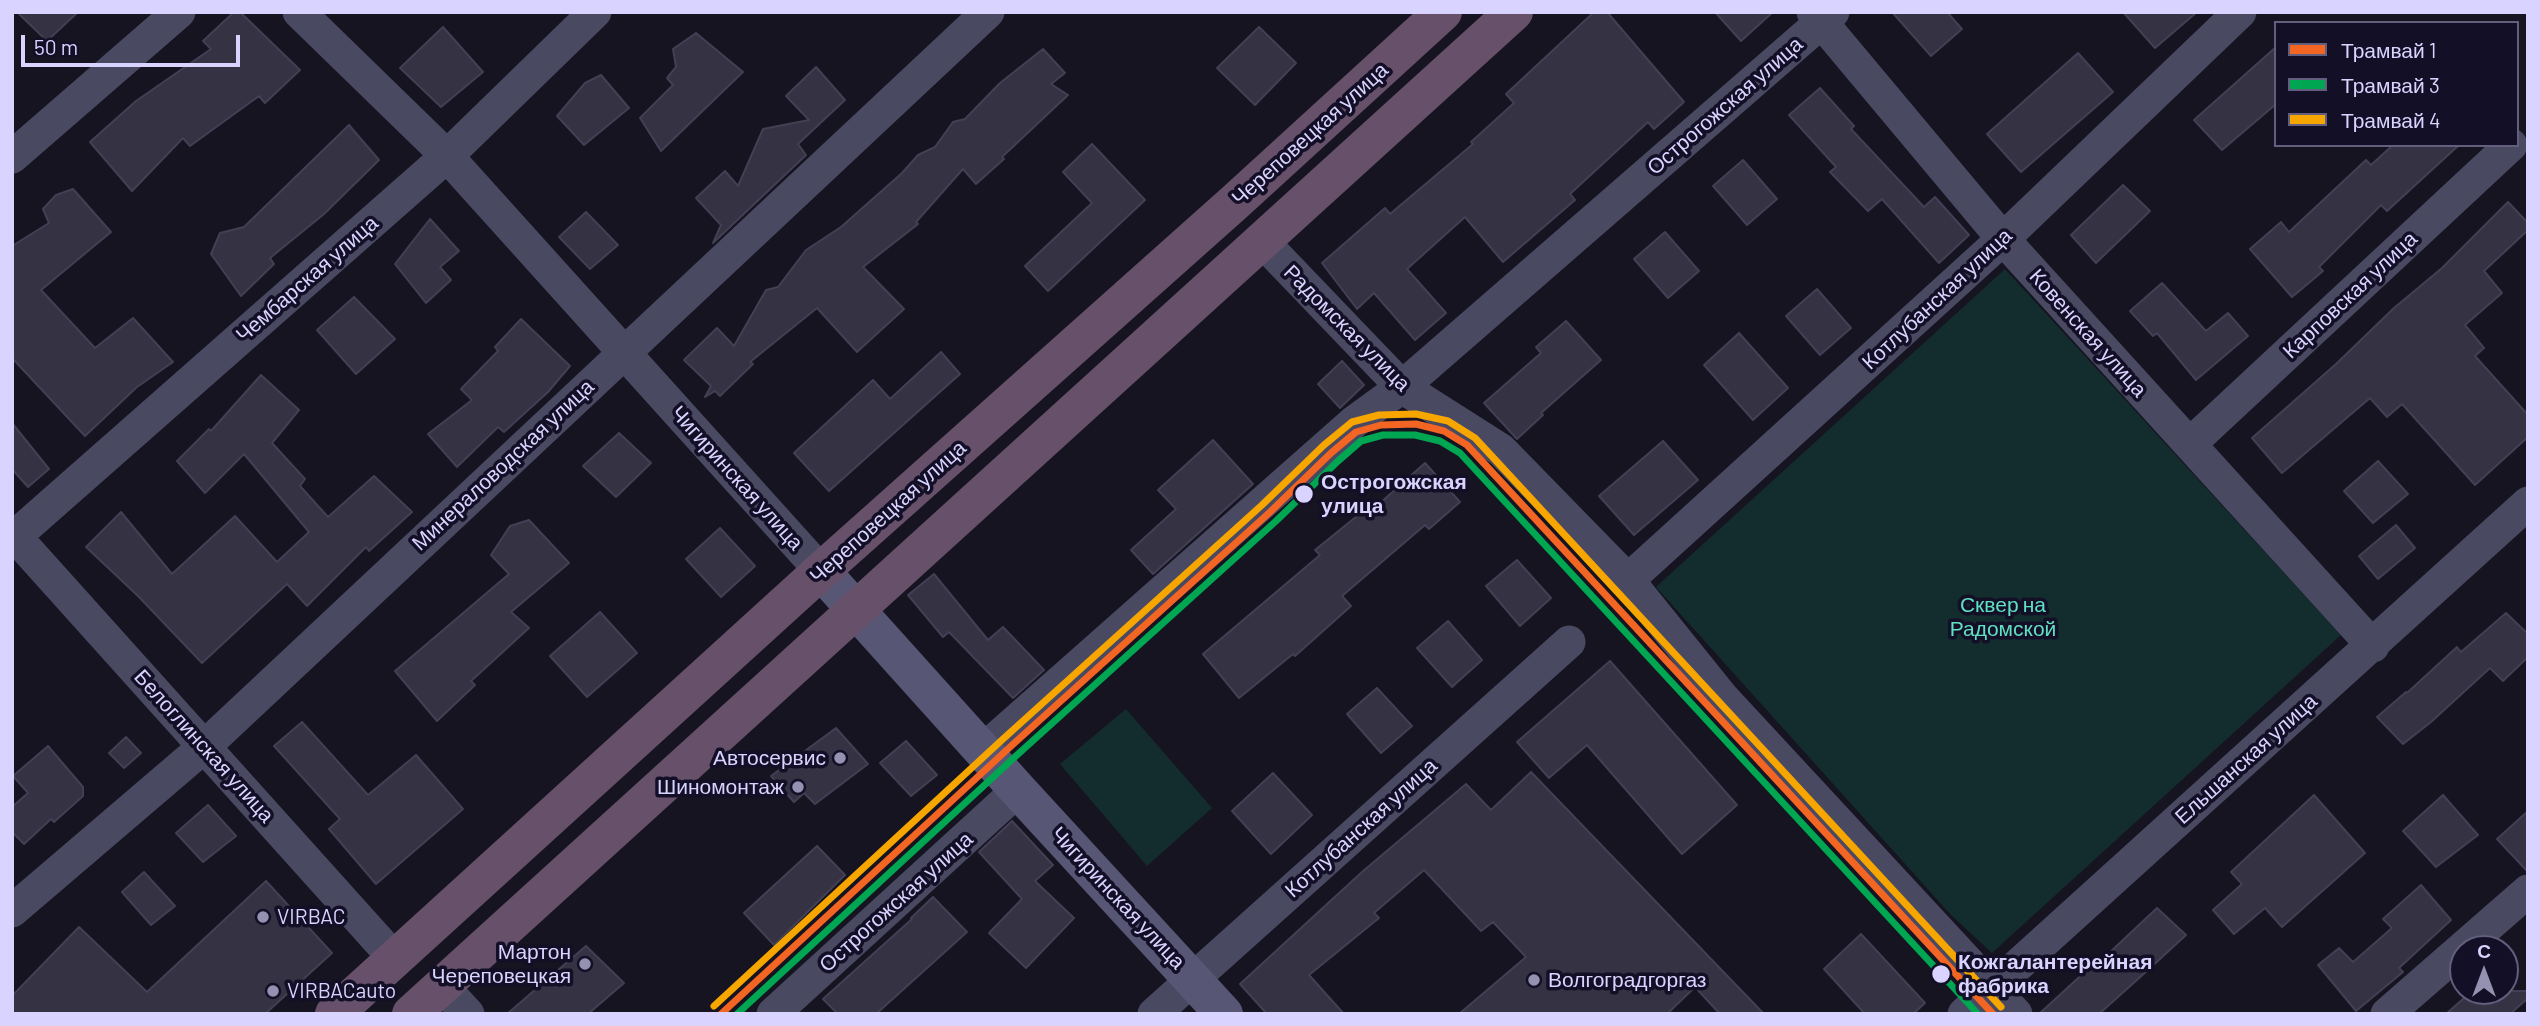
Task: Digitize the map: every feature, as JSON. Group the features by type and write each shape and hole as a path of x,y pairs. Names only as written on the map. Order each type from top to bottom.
{"highway":[{"name":"Череповецкая улица","path":"334,1014 821,571 1235,202 1443,12"},
{"path":"411,1014 1514,12"}],"street":[{"path":"12,157 179,12"},
{"name":"Чигиринская улица","path":"299,12 447,156 1018,790 1224,1014"},
{"name":"Чембарская улица","path":"13,536 447,156 595,12"},
{"name":"Минераловодская улица","path":"12,911 205,746 988,12"},
{"name":"Котлубанская улица","path":"1628,580 2003,239 2240,12"},
{"name":"Ковенская улица","path":"1823,15 2003,239 2373,646"},
{"name":"Острогожская улица","path":"983,750 1354,422 1402,387 1823,15"},
{"name":"Карповская улица","path":"2190,444 2509,147"},
{"name":"Радомская улица","path":"1262,241 1402,387 1502,450 1628,580 1723,698 2016,1014"},
{"name":"Ельшанская улица","path":"1964,1014 2528,503"},
{"name":"Белоглинская улица","path":"13,536 395,959"},
{"name":"Котлубанская улица","path":"1154,1014 1569,642"},
{"name":"Острогожская улица","path":"773,1014 1018,790"},
{"path":"2388,1014 2528,891"},
{"path":"442,986 468,1014"}],"green space":[{"name":"Сквер на Радомской","path":"2005,269 2341,635 1992,953 1951,915 1656,587"},
{"path":"1126,709 1212,808 1147,866 1060,764"}],"building":[{"path":"17,12 78,12 47,41"},
{"path":"234,12 240,12 300,70 265,103 259,96 190,146 183,138 132,191 90,142 136,101 211,49 203,41"},
{"path":"1594,12 1607,12 1684,102 1654,129 1648,122 1570,194 1575,200 1503,262 1465,217 1407,269 1446,313 1415,340 1374,293 1357,309 1322,263 1385,208 1390,214 1473,144 1471,142 1514,103 1506,94"},
{"path":"1715,12 1773,12 1741,41"},
{"path":"1892,12 1947,12 1962,29 1931,56"},
{"path":"2123,12 2197,12 2155,48"},
{"path":"443,27 483,72 441,107 400,68"},
{"path":"1259,27 1296,63 1255,105 1217,68"},
{"path":"696,33 743,72 661,151 640,118 673,85 667,78 676,67 673,49"},
{"path":"1043,49 1065,73 1051,84 1068,95 976,184 963,169 916,222 918,224 863,267 904,309 857,352 817,308 750,362 753,364 720,396 715,391 705,397 711,386 684,360 717,328 734,346 766,290 778,287 806,250 841,227 902,173 918,155 935,147 953,122 965,119 1000,83"},
{"path":"2274,49 2274,106 2222,150 2194,120"},
{"path":"2078,53 2113,92 2021,172 1987,134"},
{"path":"816,67 845,100 798,144 806,155 713,243 721,225 696,198 725,171 738,186 763,129 809,120 786,96"},
{"path":"601,75 629,108 584,145 557,116 585,83"},
{"path":"1820,88 1854,126 1851,129 1924,207 1935,197 1969,235 1939,263 1882,199 1868,211 1830,172 1836,167 1789,115"},
{"path":"349,125 379,160 324,214 270,258 274,264 241,296 211,254 220,233 244,227"},
{"path":"1092,144 1145,200 1048,291 1025,266 1092,203 1063,172"},
{"path":"2391,147 2457,147 2387,211 2381,205 2319,267 2323,271 2292,297 2250,249 2281,222 2289,232 2366,160 2371,165"},
{"path":"1743,160 1777,199 1747,225 1713,186"},
{"path":"2123,185 2150,211 2096,263 2071,235"},
{"path":"73,189 111,232 41,290 95,348 133,318 173,362 137,387 85,436 12,358 12,246 49,223 43,209 56,195"},
{"path":"2508,202 2528,223 2528,230 2484,271 2502,293 2465,325 2484,348 2475,356 2528,415 2528,437 2475,485 2402,404 2387,417 2370,398 2282,473 2252,438 2336,364 2394,308 2442,268"},
{"path":"586,212 618,245 590,269 559,237"},
{"path":"430,219 459,251 440,267 451,280 426,303 395,264"},
{"path":"1665,232 1699,271 1668,298 1634,259"},
{"path":"2162,283 2206,331 2228,313 2248,336 2196,380 2157,333 2153,336 2130,311"},
{"path":"1817,289 1851,328 1820,355 1786,316"},
{"path":"354,297 395,339 356,374 317,330"},
{"path":"521,319 570,366 548,392 504,432 498,427 457,467 428,434 472,400 461,389 498,351 495,347"},
{"path":"1566,321 1601,360 1541,413 1543,415 1517,439 1484,403 1541,353 1536,347"},
{"path":"1739,333 1788,388 1753,420 1704,365"},
{"path":"941,352 960,374 829,491 794,453 873,380 890,399"},
{"path":"1342,361 1364,385 1340,408 1318,384"},
{"path":"261,375 299,410 272,443 305,479 300,486 328,517 374,476 412,512 369,551 366,547 307,606 287,584 202,663 138,596 86,547 121,512 172,574 235,516 277,562 309,532 244,454 205,493 177,461 209,429 211,431"},
{"path":"12,423 49,469 28,487 12,469"},
{"path":"619,433 651,463 616,497 583,466"},
{"path":"1213,440 1253,484 1153,574 1131,550 1176,509 1158,490"},
{"path":"1663,441 1698,480 1634,535 1599,496"},
{"path":"2378,461 2408,494 2373,523 2344,491"},
{"path":"1425,463 1460,502 1429,529 1425,525 1342,596 1351,606 1295,656 1293,654 1239,698 1203,654 1320,555 1315,550 1367,508 1370,512"},
{"path":"529,520 569,563 511,612 529,628 471,681 475,685 437,721 395,671 509,574 491,555 510,526"},
{"path":"2396,525 2415,548 2378,579 2359,556"},
{"path":"720,528 755,566 721,597 686,559"},
{"path":"1517,560 1551,598 1520,626 1486,586"},
{"path":"934,574 988,640 1003,627 1044,670 1013,698 949,632 943,637 908,595"},
{"path":"600,612 637,653 587,697 550,656"},
{"path":"2506,613 2528,634 2528,657 2503,681 2490,668 2403,744 2377,717 2457,647 2461,652"},
{"path":"1448,621 1482,660 1452,687 1417,648"},
{"path":"1610,661 1737,805 1682,854 1587,745 1549,778 1517,742"},
{"path":"1377,688 1412,726 1381,753 1347,714"},
{"path":"302,722 368,795 416,755 463,809 376,884 329,829 340,819 274,746"},
{"path":"836,728 868,764 815,804 804,793 794,802 771,776"},
{"path":"126,737 141,753 124,768 109,753"},
{"path":"906,741 937,775 911,796 880,763"},
{"path":"48,746 83,787 83,796 54,822 51,819 24,844 12,832 12,807 28,793 13,776"},
{"path":"1531,772 1764,1014 1720,1014 1695,987 1667,1014 1459,1014 1526,957 1493,922 1481,931 1424,870 1374,913 1379,918 1309,975 1344,1014 1267,1014 1240,984 1362,872 1466,784 1491,810"},
{"path":"1273,773 1312,815 1271,854 1232,811"},
{"path":"2314,795 2365,853 2282,927 2265,908 2234,934 2213,910 2242,884 2231,872"},
{"path":"2443,795 2478,835 2436,867 2403,831"},
{"path":"208,805 236,836 203,862 176,833"},
{"path":"2528,811 2528,872 2497,839"},
{"path":"1012,821 1053,865 1035,881 1074,918 1026,968 989,933 1022,899 979,852"},
{"path":"817,846 845,875 774,945 744,913"},
{"path":"144,872 175,906 151,925 122,892"},
{"name":"VIRBAC","path":"266,881 332,953 265,1014 12,1014 12,996 79,927 147,992"},
{"path":"2421,885 2451,920 2399,968 2403,972 2356,1011 2318,965 2339,948 2353,962 2392,928 2383,919"},
{"path":"933,897 967,932 876,1014 838,1014 823,999"},
{"path":"2157,908 2186,935 2148,970 2099,1014 2039,1014 2089,968 2091,970"},
{"path":"1861,934 1925,1003 1913,1014 1865,1014 1824,969"},
{"name":"Мартон Череповецкая","path":"586,946 624,983 588,1014 507,1014"},
{"path":"2519,991 2528,991 2528,998 2510,1014 2446,1014 2456,1005 2519,1005"}],"tram line":[{"name":"4","path":"714,1006 1262,505 1324,445 1352,422 1379,415 1416,414 1448,421 1475,438 2001,1007"},
{"name":"1","path":"721,1014 1269,513 1331,453 1356,432 1381,425 1416,424 1444,431 1467,445 1993,1014"},
{"name":"3","path":"737,1014 1017,755 1276,521 1338,461 1361,441 1383,435 1415,435 1440,441 1460,453 1978,1014"}],"place":[{"name":"Острогожская улица","path":"1304,494"},
{"name":"Автосервис","path":"840,758"},
{"name":"Шиномонтаж","path":"798,787"},
{"name":"VIRBAC","path":"263,917"},
{"name":"Мартон Череповецкая","path":"585,964"},
{"name":"Кожгалантерейная фабрика","path":"1941,974"},
{"name":"Волгоградгоргаз","path":"1534,980"},
{"name":"VIRBACauto","path":"273,991"}]}
